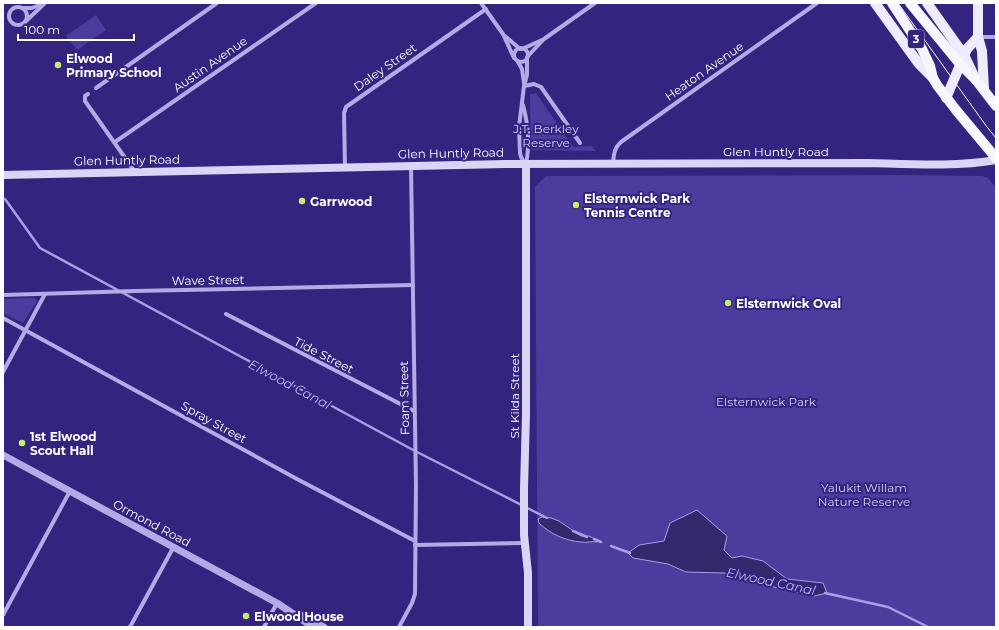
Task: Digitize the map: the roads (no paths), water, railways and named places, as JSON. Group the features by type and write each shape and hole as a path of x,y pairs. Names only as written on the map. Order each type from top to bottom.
{"highway":[{"name":"3","path":"892,3 910,28 928,60 933,78 946,98 996,159"},
{"name":"3","path":"910,3 962,60 996,106"}],"main road":[{"path":"875,3 919,64 933,78"},
{"path":"927,3 962,60"},
{"path":"978,3 978,37 982,51 984,89"},
{"path":"946,98 970,44 978,37"},
{"name":"Glen Huntly Road","path":"3,175 526,164 917,164 976,163 996,159"},
{"name":"St Kilda Street","path":"526,164 526,416 524,523 528,573 528,627"}],"street":[{"path":"19,3 27,15 24,23"},
{"path":"10,11 15,6 32,8 44,3"},
{"path":"10,4 8,18 12,24 19,25 24,23 44,3"},
{"path":"96,88 217,3"},
{"name":"Austin Avenue","path":"115,142 316,3"},
{"path":"481,3 503,34 514,58 522,69 524,86"},
{"path":"514,58 515,51 544,39 595,3"},
{"name":"Heaton Avenue","path":"613,163 614,152 617,145 817,3"},
{"name":"Daley Street","path":"345,167 344,113 346,107 486,9"},
{"path":"503,34 527,52 527,75 524,86"},
{"path":"978,37 996,37"},
{"path":"518,62 523,62 544,39"},
{"path":"524,86 536,85 542,88 580,143"},
{"name":"St Kilda Street","path":"524,86 523,104 519,123 520,153 521,158 526,164"},
{"path":"88,94 85,101 135,172"},
{"name":"St Kilda Street","path":"523,104 528,136 528,154 526,164"},
{"name":"Foam Street","path":"399,627 415,596 414,285 411,166"},
{"name":"Wave Street","path":"3,295 414,285"},
{"path":"3,372 45,294"},
{"name":"Tide Street","path":"226,314 414,412"},
{"name":"Spray Street","path":"3,318 415,543 525,543"},
{"name":"Ormond Road","path":"3,455 173,548 277,602 313,627"},
{"path":"3,615 70,491"},
{"path":"130,627 173,548"},
{"path":"264,627 277,602"},
{"name":"Ormond Road","path":"290,611 324,627"}],"water":[{"path":"697,510 727,536 724,550 732,558 742,556 763,561 787,579 823,583 827,593 814,596 761,584 740,576 724,573 686,572 668,564 633,558 628,553 639,545 664,541 670,523"},
{"path":"542,517 559,521 581,536 589,536 597,540 597,542 575,541 558,536 539,523 538,519"}],"waterway":[{"name":"Elwood Canal","path":"5,199 40,248 415,451 547,518"},
{"name":"Elwood Canal","path":"573,531 587,537"},
{"name":"Elwood Canal","path":"594,539 601,542"},
{"name":"Elwood Canal","path":"611,546 630,553"},
{"name":"Elwood Canal","path":"825,593 888,607 928,627"}],"tram line":[{"path":"898,3 996,138"}],"place":[{"name":"Elwood Primary School","path":"58,65"},
{"name":"Garrwood","path":"302,201"},
{"name":"Elsternwick Park Tennis Centre","path":"576,205"},
{"name":"Elsternwick Oval","path":"728,303"},
{"name":"1st Elwood Scout Hall","path":"22,443"},
{"name":"Elwood House","path":"246,616"}],"park label":[{"name":"J.T. Berkley Reserve","path":"546,135"},
{"name":"Elsternwick Park","path":"766,401"},
{"name":"Yalukit Willam Nature Reserve","path":"864,494"}]}
